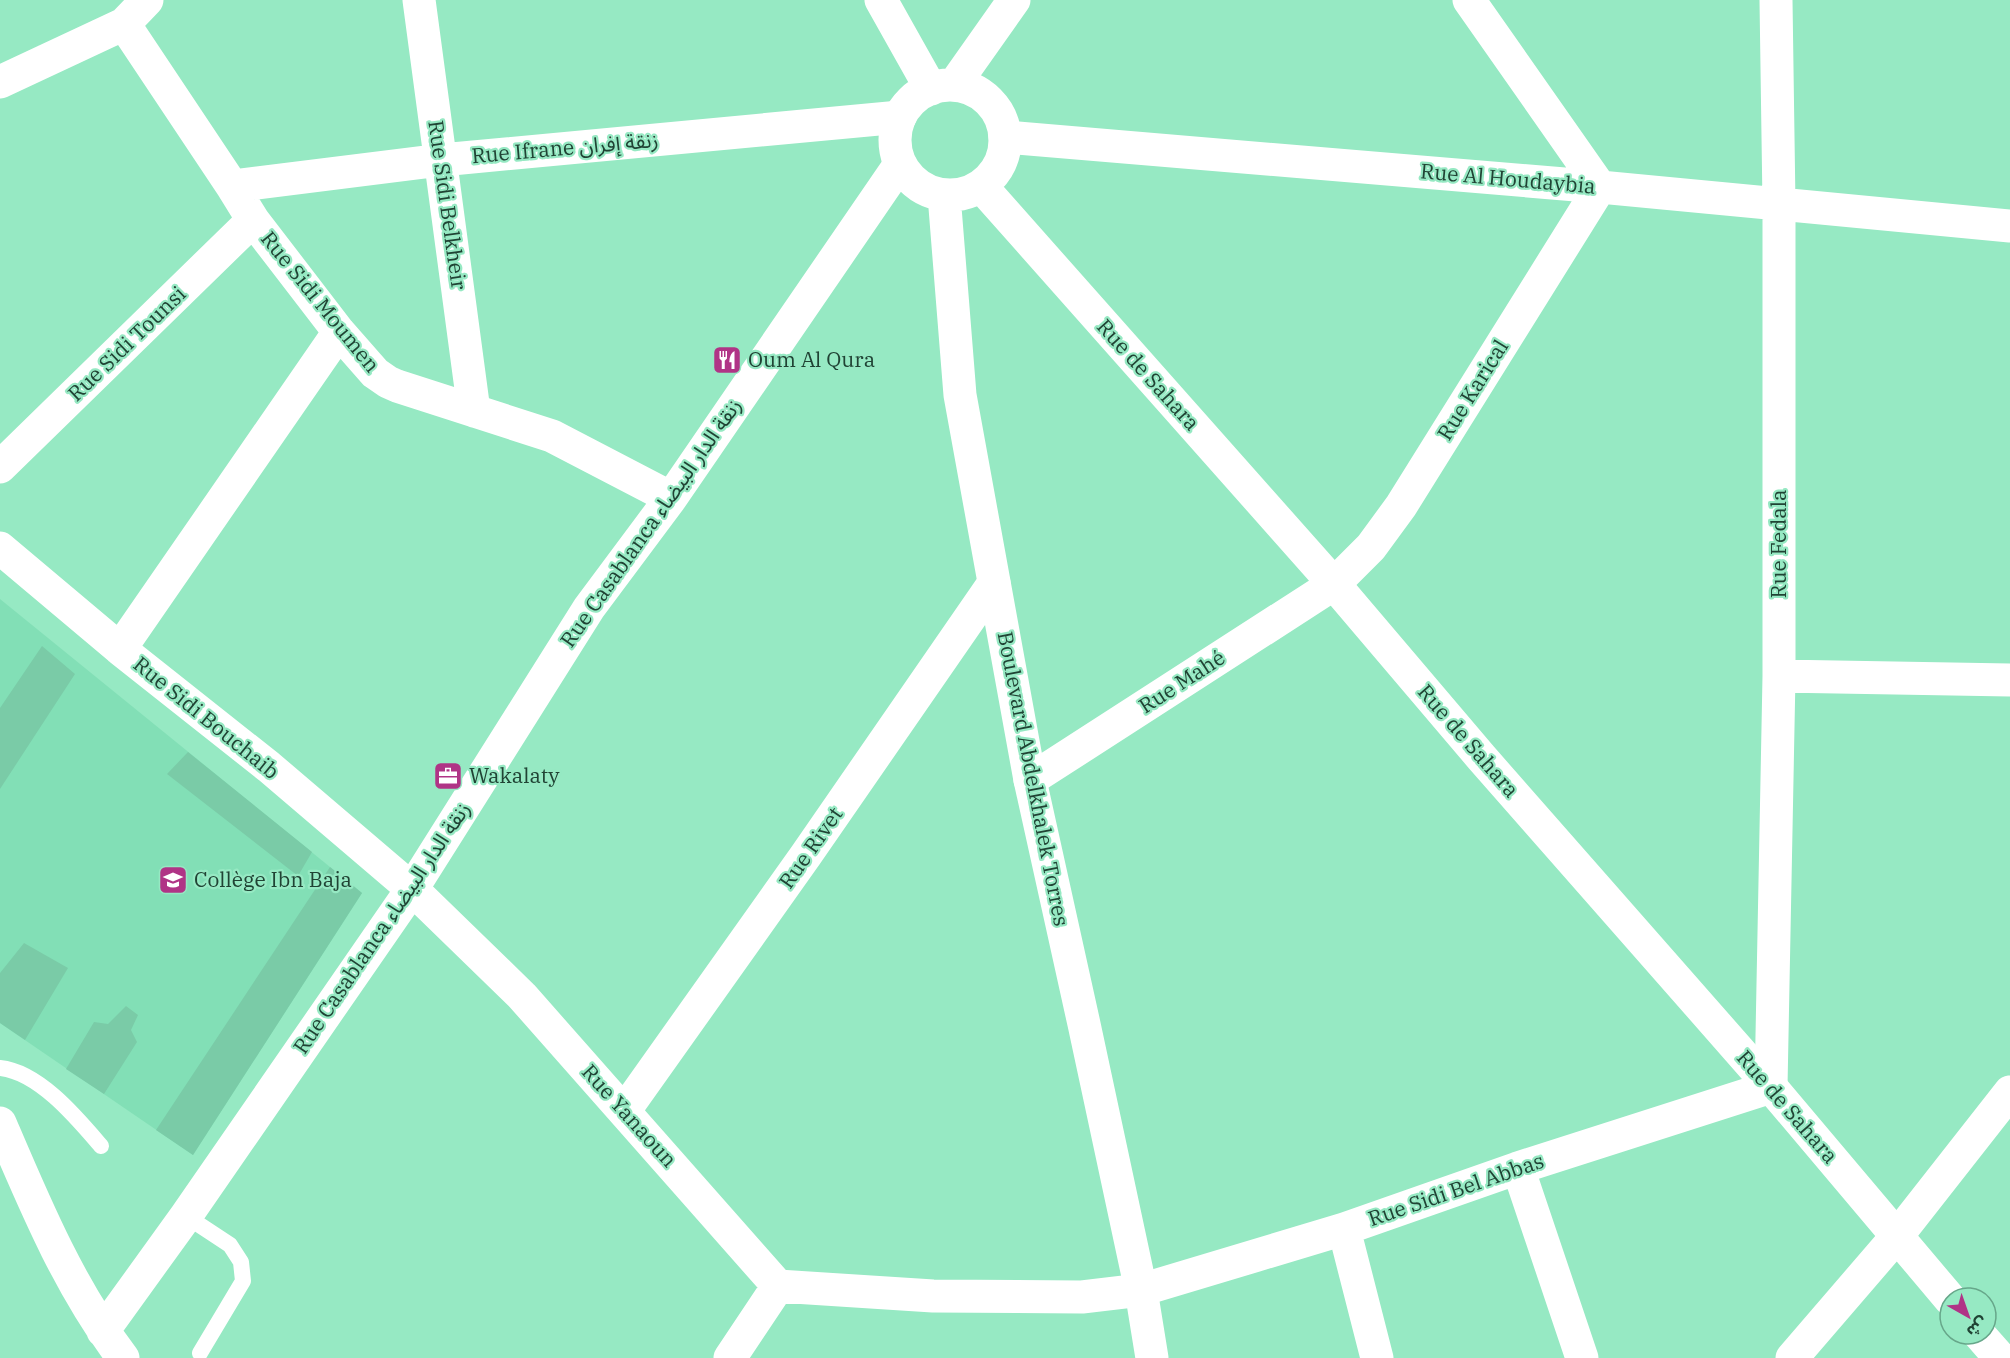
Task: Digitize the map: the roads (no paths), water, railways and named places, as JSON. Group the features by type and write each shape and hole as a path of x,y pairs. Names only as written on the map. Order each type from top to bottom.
{"street":[{"path":"0,82 124,24 147,0"},
{"name":"Rue Sidi Belkheir","path":"419,0 474,411"},
{"path":"881,0 943,87"},
{"path":"943,87 1014,0"},
{"path":"1469,0 1600,187"},
{"name":"Rue Fedala","path":"1770,1088 1779,676 1779,205 1776,0"},
{"name":"Rue Sidi Moumen","path":"124,24 253,220 339,332 375,372 388,382 552,436 670,498"},
{"path":"943,87 970,89 984,96 995,107 1002,122 1005,137 1004,152 996,171 981,186 963,194 944,195 918,186 907,176 900,164 895,141 900,117 907,105 918,95 943,87"},
{"name":"Rue Ifrane زنقة إفران","path":"232,186 441,160 900,117"},
{"name":"Rue Al Houdaybia","path":"1005,137 1600,187 2010,226"},
{"name":"Rue Casablanca زنقة الدار البيضاء","path":"103,1331 186,1216 412,889 589,608 670,498 900,164"},
{"name":"Rue de Sahara","path":"981,186 1334,585 1939,1286"},
{"name":"Rue Karical","path":"1334,585 1371,547 1401,506 1600,187"},
{"name":"Boulevard Abdelkhalek Torres","path":"944,195 960,395 1030,780 1141,1290 1152,1358"},
{"name":"Rue Sidi Tounsi","path":"0,466 253,220"},
{"path":"120,649 339,332"},
{"name":"Rue Sidi Bouchaib","path":"0,548 120,649 269,768 412,889"},
{"name":"Rue Rivet","path":"625,1110 800,864 994,583"},
{"name":"Rue Mahé","path":"1030,780 1334,585"},
{"path":"1779,676 2010,680"},
{"name":"Rue Yanaoun","path":"412,889 522,996 778,1286"},
{"name":"Rue Sidi Bel Abbas","path":"778,1286 933,1296 1082,1297 1141,1290 1344,1229 1518,1168 1770,1088"},
{"path":"1792,1358 1897,1236 2010,1092"},
{"path":"0,1123 42,1221 76,1286 103,1331 123,1358"},
{"path":"1518,1168 1582,1358"},
{"path":"1344,1229 1377,1358"},
{"path":"730,1358 778,1286"},
{"path":"1990,1346 2000,1358"}],"lane":[{"path":"0,1068 8,1068 38,1083 64,1104 102,1146"},
{"path":"186,1216 230,1245 241,1262 242,1271 243,1281 200,1353"}],"place":[{"name":"Oum Al Qura","path":"727,360"},
{"name":"Wakalaty","path":"448,776"},
{"name":"Collège Ibn Baja","path":"173,880"}]}
